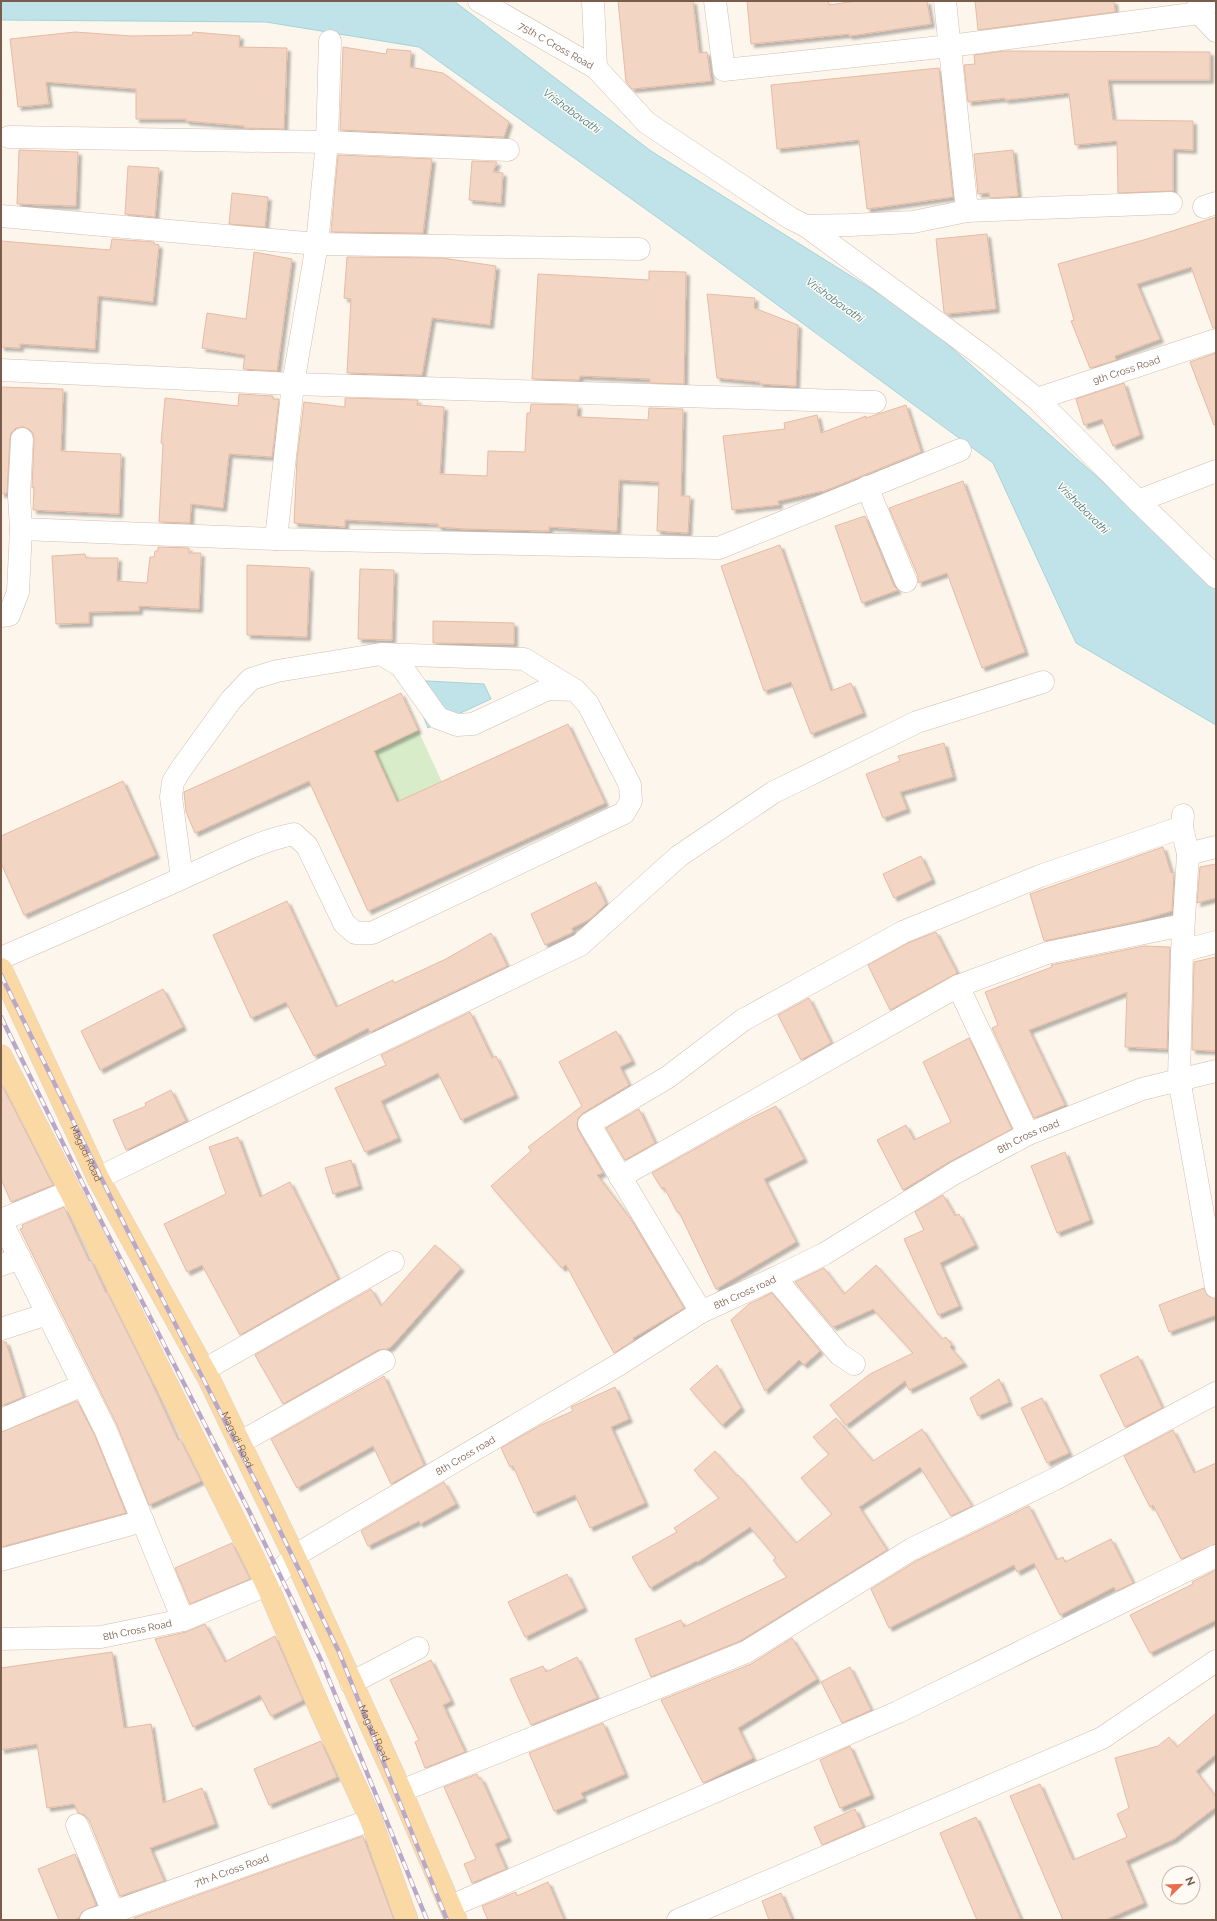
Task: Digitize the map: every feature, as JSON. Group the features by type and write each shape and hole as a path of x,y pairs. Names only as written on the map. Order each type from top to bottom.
{"main road":[{"name":"Magadi Road","path":"1,969 98,1178 204,1370 294,1556 401,1792 453,1913"},
{"path":"1,1056 71,1191 267,1586 321,1711 371,1820 407,1920"}],"street":[{"name":"75th C Cross Road","path":"479,1 596,68"},
{"name":"75th C Cross Road","path":"593,1 596,68"},
{"path":"715,1 724,70 950,46 1203,5 1216,31"},
{"path":"945,1 967,211"},
{"path":"276,539 293,384 317,244 327,142 330,41"},
{"path":"596,68 647,123 790,218 806,226 983,356 1037,399 1138,502 1216,577"},
{"path":"9,137 327,142 508,150"},
{"path":"806,226 913,222 967,211 1171,203"},
{"path":"1,216 317,244 639,249"},
{"name":"9th Cross Road","path":"1037,399 1216,340"},
{"path":"1,370 293,384 875,402"},
{"path":"1,616 9,614 18,592 20,529 19,496 22,439"},
{"path":"20,529 276,539 719,548 960,450"},
{"path":"1138,502 1216,471"},
{"path":"867,488 906,581"},
{"path":"381,654 402,666 438,718 457,725 473,724 548,689 575,690"},
{"path":"1,958 276,838 294,834 307,846 344,923 355,934 372,933 624,813 630,801 630,785 588,704 575,690 524,659 381,654 277,670 251,679 231,700 173,782 171,797 182,878"},
{"path":"98,1178 580,945 679,856 774,792 917,722 1043,682"},
{"path":"701,1312 589,1124 668,1077 743,1020 903,932 1040,876 1182,821 1188,854 1182,951 1179,1079 1207,1189 1216,1287"},
{"path":"1188,854 1216,847"},
{"path":"620,1177 958,986 1047,953 1184,924"},
{"path":"1182,951 1216,942"},
{"path":"958,986 1028,1134"},
{"name":"8th Cross road","path":"267,1586 294,1556 618,1366 701,1312 824,1254 955,1173 1028,1134 1142,1089 1216,1071"},
{"path":"71,1191 1,1220 10,1262 47,1314 106,1431 183,1620"},
{"path":"204,1370 393,1262"},
{"path":"775,1278 839,1354 854,1364"},
{"path":"1,1329 47,1314"},
{"path":"239,1443 384,1361"},
{"path":"1,1420 83,1385"},
{"path":"401,1792 746,1652 912,1548 1055,1479 1216,1393"},
{"path":"1,1560 143,1521"},
{"path":"453,1913 898,1712 1216,1556"},
{"name":"8th Cross Road","path":"1,1639 101,1637 183,1620 267,1586"},
{"path":"351,1683 418,1648"},
{"path":"678,1920 1102,1738 1216,1661"},
{"name":"7th A Cross Road","path":"91,1920 371,1820"},
{"path":"77,1825 113,1912"}],"green space":[{"path":"418,730 442,782 397,802 374,751"}],"water":[{"name":"Vrishabavathi","path":"1,1 454,1 651,151 918,318 1182,552 1216,590 1216,725 1076,643 993,463 693,243 419,47 266,22 1,20"},
{"path":"409,680 484,684 491,699 428,728"}],"building":[{"path":"618,1 693,1 699,53 707,52 711,81 632,89 626,82"},
{"path":"747,1 828,1 829,5 856,1 927,1 931,24 849,36 849,34 751,44"},
{"path":"975,1 1114,1 1115,12 978,30"},
{"path":"75,32 131,36 192,35 193,32 240,36 239,47 287,48 284,129 244,128 244,126 186,121 186,119 136,119 136,89 46,82 49,104 18,107 10,39"},
{"path":"343,47 386,54 387,49 411,51 410,67 443,73 509,122 504,137 340,130"},
{"path":"1004,51 1210,52 1210,80 1108,80 1113,120 1193,121 1193,150 1173,149 1173,191 1118,193 1117,141 1075,145 1069,93 1005,100 1005,98 968,102 964,65 975,64 974,55"},
{"path":"939,68 953,197 867,209 859,140 777,149 771,85"},
{"path":"19,150 78,152 76,206 17,204"},
{"path":"1013,150 1018,196 990,198 989,193 978,194 974,154"},
{"path":"338,155 432,159 423,233 331,232"},
{"path":"472,161 497,162 493,172 503,173 501,203 469,200"},
{"path":"128,166 159,168 155,217 125,214"},
{"path":"232,193 268,197 265,227 229,224"},
{"path":"1216,217 1216,328 1213,328 1191,267 1137,284 1160,339 1115,356 1116,360 1090,368 1071,321 1074,320 1058,264 1147,239"},
{"path":"987,234 996,309 947,314 944,312 936,239"},
{"path":"112,239 154,242 154,244 159,245 153,302 98,296 95,349 20,344 20,348 1,347 1,241 110,250"},
{"path":"254,252 292,259 277,371 243,369 245,355 202,348 207,313 246,319"},
{"path":"347,257 442,258 496,266 490,325 432,318 422,375 347,373 351,299 344,298"},
{"path":"649,271 686,272 684,384 650,383 650,379 580,376 579,380 532,379 538,274 649,280"},
{"path":"707,294 755,298 754,308 798,325 796,386 760,384 760,382 717,378"},
{"path":"1216,353 1216,424 1214,425 1190,362"},
{"path":"1124,383 1140,435 1113,446 1102,419 1084,425 1076,399"},
{"path":"1,387 63,389 61,451 121,454 119,514 33,510 34,487 32,488 34,439 33,433 29,429 23,427 16,428 11,433 7,493 1,494"},
{"path":"239,394 273,396 273,399 279,399 272,457 229,454 223,508 191,504 190,523 159,522 163,444 161,443 165,398 238,406"},
{"path":"345,398 418,400 417,405 444,407 440,474 487,476 488,451 525,452 527,413 530,413 531,404 578,405 577,416 580,417 648,420 649,408 683,409 681,496 690,496 688,533 657,531 659,482 619,480 617,531 549,527 549,531 466,529 438,527 438,524 345,520 345,527 294,523 297,459 304,402 345,407"},
{"path":"906,405 921,452 822,492 778,501 779,505 732,510 723,436 785,429 784,423 817,415 821,433 866,416 866,418"},
{"path":"963,481 1025,652 982,668 947,573 918,583 918,576 889,508"},
{"path":"865,516 894,586 898,590 862,603 835,526"},
{"path":"780,545 831,691 851,683 863,713 811,734 791,682 764,691 721,566"},
{"path":"158,547 189,548 189,553 201,553 199,609 139,606 139,611 89,612 89,623 56,624 52,556 85,554 86,558 118,558 117,581 147,583 150,557 154,557 155,551 158,551"},
{"path":"247,565 310,568 307,637 247,635"},
{"path":"360,569 394,570 392,640 358,639"},
{"path":"433,621 514,623 514,644 433,643"},
{"path":"401,693 418,730 374,751 397,802 568,724 605,803 368,911 309,781 195,833 186,812 184,792"},
{"path":"944,743 953,777 900,792 907,809 883,818 866,774 900,761 898,756"},
{"path":"123,781 156,855 24,915 1,863 1,836"},
{"path":"1163,847 1171,873 1174,872 1172,911 1138,921 1044,941 1030,894"},
{"path":"921,856 932,880 894,898 883,874"},
{"path":"1216,864 1216,898 1197,903 1200,867"},
{"path":"596,882 606,904 590,919 572,928 573,932 545,945 531,914"},
{"path":"287,901 336,1007 393,980 394,983 446,959 491,933 507,966 370,1032 368,1028 314,1056 286,1002 251,1018 213,935"},
{"path":"936,932 957,973 890,1010 868,965 908,943"},
{"path":"1144,946 1170,947 1167,1049 1125,1047 1127,992 1029,1030 1065,1105 1034,1118 992,1028 998,1025 985,992 1052,967 1051,965"},
{"path":"1216,957 1216,1051 1192,1050 1194,962"},
{"path":"163,989 183,1027 100,1070 81,1031"},
{"path":"809,998 831,1043 801,1060 778,1015"},
{"path":"470,1012 492,1058 496,1056 515,1095 461,1120 438,1073 381,1101 398,1138 365,1152 335,1088 386,1065 381,1055"},
{"path":"616,1031 632,1061 620,1067 629,1085 583,1113 578,1118 578,1130 603,1173 597,1175 632,1221 684,1308 633,1338 634,1340 614,1353 566,1265 562,1268 491,1186 531,1151 528,1147 582,1106 559,1062"},
{"path":"969,1038 1012,1129 949,1162 903,1190 877,1140 906,1125 914,1140 951,1122 923,1062"},
{"path":"1,1083 53,1185 11,1202 1,1179"},
{"path":"171,1090 186,1121 126,1150 113,1120 146,1106 145,1103"},
{"path":"776,1106 804,1159 764,1179 796,1242 716,1289 679,1212 677,1212 664,1187 662,1189 652,1173 743,1122"},
{"path":"639,1109 655,1143 625,1160 606,1128"},
{"path":"238,1137 260,1197 290,1182 338,1279 240,1335 202,1265 187,1272 164,1224 226,1194 209,1147"},
{"path":"1065,1152 1090,1220 1057,1233 1031,1166"},
{"path":"351,1160 359,1186 333,1194 325,1168"},
{"path":"943,1195 955,1216 959,1214 975,1245 940,1263 959,1306 938,1315 904,1239 924,1230 915,1212"},
{"path":"64,1207 89,1261 91,1260 106,1293 107,1292 145,1368 178,1440 180,1439 201,1481 149,1505 117,1425 20,1229 23,1228 22,1225"},
{"path":"435,1245 461,1268 391,1347 378,1350 283,1404 255,1355 371,1289 381,1306"},
{"path":"876,1265 942,1339 946,1337 952,1345 950,1347 964,1363 909,1390 905,1381 846,1425 830,1405 870,1374 913,1353 873,1309 833,1327 795,1282 824,1268 844,1294"},
{"path":"1204,1288 1207,1295 1216,1299 1216,1315 1169,1332 1159,1305"},
{"path":"772,1293 820,1351 804,1365 799,1360 765,1391 731,1320 749,1304"},
{"path":"1,1342 6,1342 23,1397 1,1406"},
{"path":"1138,1356 1162,1408 1125,1427 1100,1375"},
{"path":"717,1365 741,1408 722,1425 690,1389"},
{"path":"384,1376 424,1465 391,1484 373,1446 297,1488 271,1439"},
{"path":"999,1379 1009,1402 978,1416 970,1398"},
{"path":"615,1387 629,1419 611,1427 645,1503 590,1528 575,1495 534,1513 513,1466 510,1467 501,1448 541,1425 573,1411 571,1407"},
{"path":"1042,1398 1069,1453 1047,1463 1021,1408"},
{"path":"77,1401 95,1436 126,1513 1,1547 1,1432"},
{"path":"836,1418 873,1461 922,1429 972,1506 951,1516 920,1467 859,1507 887,1550 740,1641 651,1677 635,1639 681,1620 684,1627 787,1577 773,1560 776,1558 750,1527 697,1562 696,1561 650,1588 632,1557 677,1532 674,1528 719,1498 694,1470 715,1451 737,1476 738,1475 796,1543 832,1514 801,1478 829,1454 813,1437"},
{"path":"1173,1430 1194,1473 1216,1463 1216,1544 1181,1559 1153,1505 1150,1507 1124,1456"},
{"path":"444,1482 456,1504 420,1524 419,1521 368,1546 361,1531"},
{"path":"1029,1506 1056,1560 1063,1557 1065,1562 1111,1539 1133,1583 1116,1591 1114,1587 1060,1615 1034,1563 1017,1572 1014,1565 889,1628 871,1589 918,1560"},
{"path":"232,1543 250,1579 190,1604 175,1568"},
{"path":"1216,1570 1216,1620 1150,1653 1130,1615 1193,1584 1192,1582"},
{"path":"567,1574 584,1608 525,1637 508,1602"},
{"path":"205,1624 225,1662 275,1636 303,1700 271,1716 260,1695 193,1727 155,1639 186,1632"},
{"path":"792,1638 817,1679 738,1728 753,1758 703,1783 661,1700 751,1664"},
{"path":"112,1652 124,1728 151,1724 163,1803 202,1788 215,1824 150,1848 164,1881 120,1896 89,1820 85,1815 78,1813 74,1804 47,1808 37,1744 1,1750 1,1668"},
{"path":"577,1657 597,1698 531,1725 510,1679 543,1666 546,1672"},
{"path":"431,1660 451,1701 443,1705 465,1752 425,1768 415,1742 419,1740 390,1680"},
{"path":"850,1667 871,1710 842,1723 821,1682"},
{"path":"1216,1713 1216,1754 1196,1771 1216,1797 1216,1807 1174,1839 1126,1861 1144,1903 1105,1920 1063,1920 1010,1796 1040,1784 1073,1860 1127,1837 1117,1814 1129,1808 1115,1758 1158,1746 1169,1737 1177,1747"},
{"path":"603,1723 625,1774 581,1793 584,1798 554,1811 529,1753"},
{"path":"321,1741 337,1777 269,1805 254,1769"},
{"path":"850,1746 871,1795 840,1808 820,1760"},
{"path":"477,1774 479,1779 481,1778 508,1838 495,1844 506,1869 472,1883 464,1864 476,1859 444,1787"},
{"path":"855,1809 863,1827 822,1845 814,1827"},
{"path":"976,1817 1021,1920 977,1920 940,1833"},
{"path":"363,1836 394,1920 135,1920 134,1918"},
{"path":"75,1854 96,1905 82,1912 79,1918 74,1920 59,1920 38,1869"},
{"path":"548,1882 564,1920 488,1920 482,1906 516,1892 517,1896"},
{"path":"781,1893 792,1920 769,1920 762,1901"}],"railway":[{"path":"1,975 116,1208 266,1502 339,1652 447,1920"},
{"path":"1,1017 99,1217 249,1511 321,1660 427,1920"}]}
